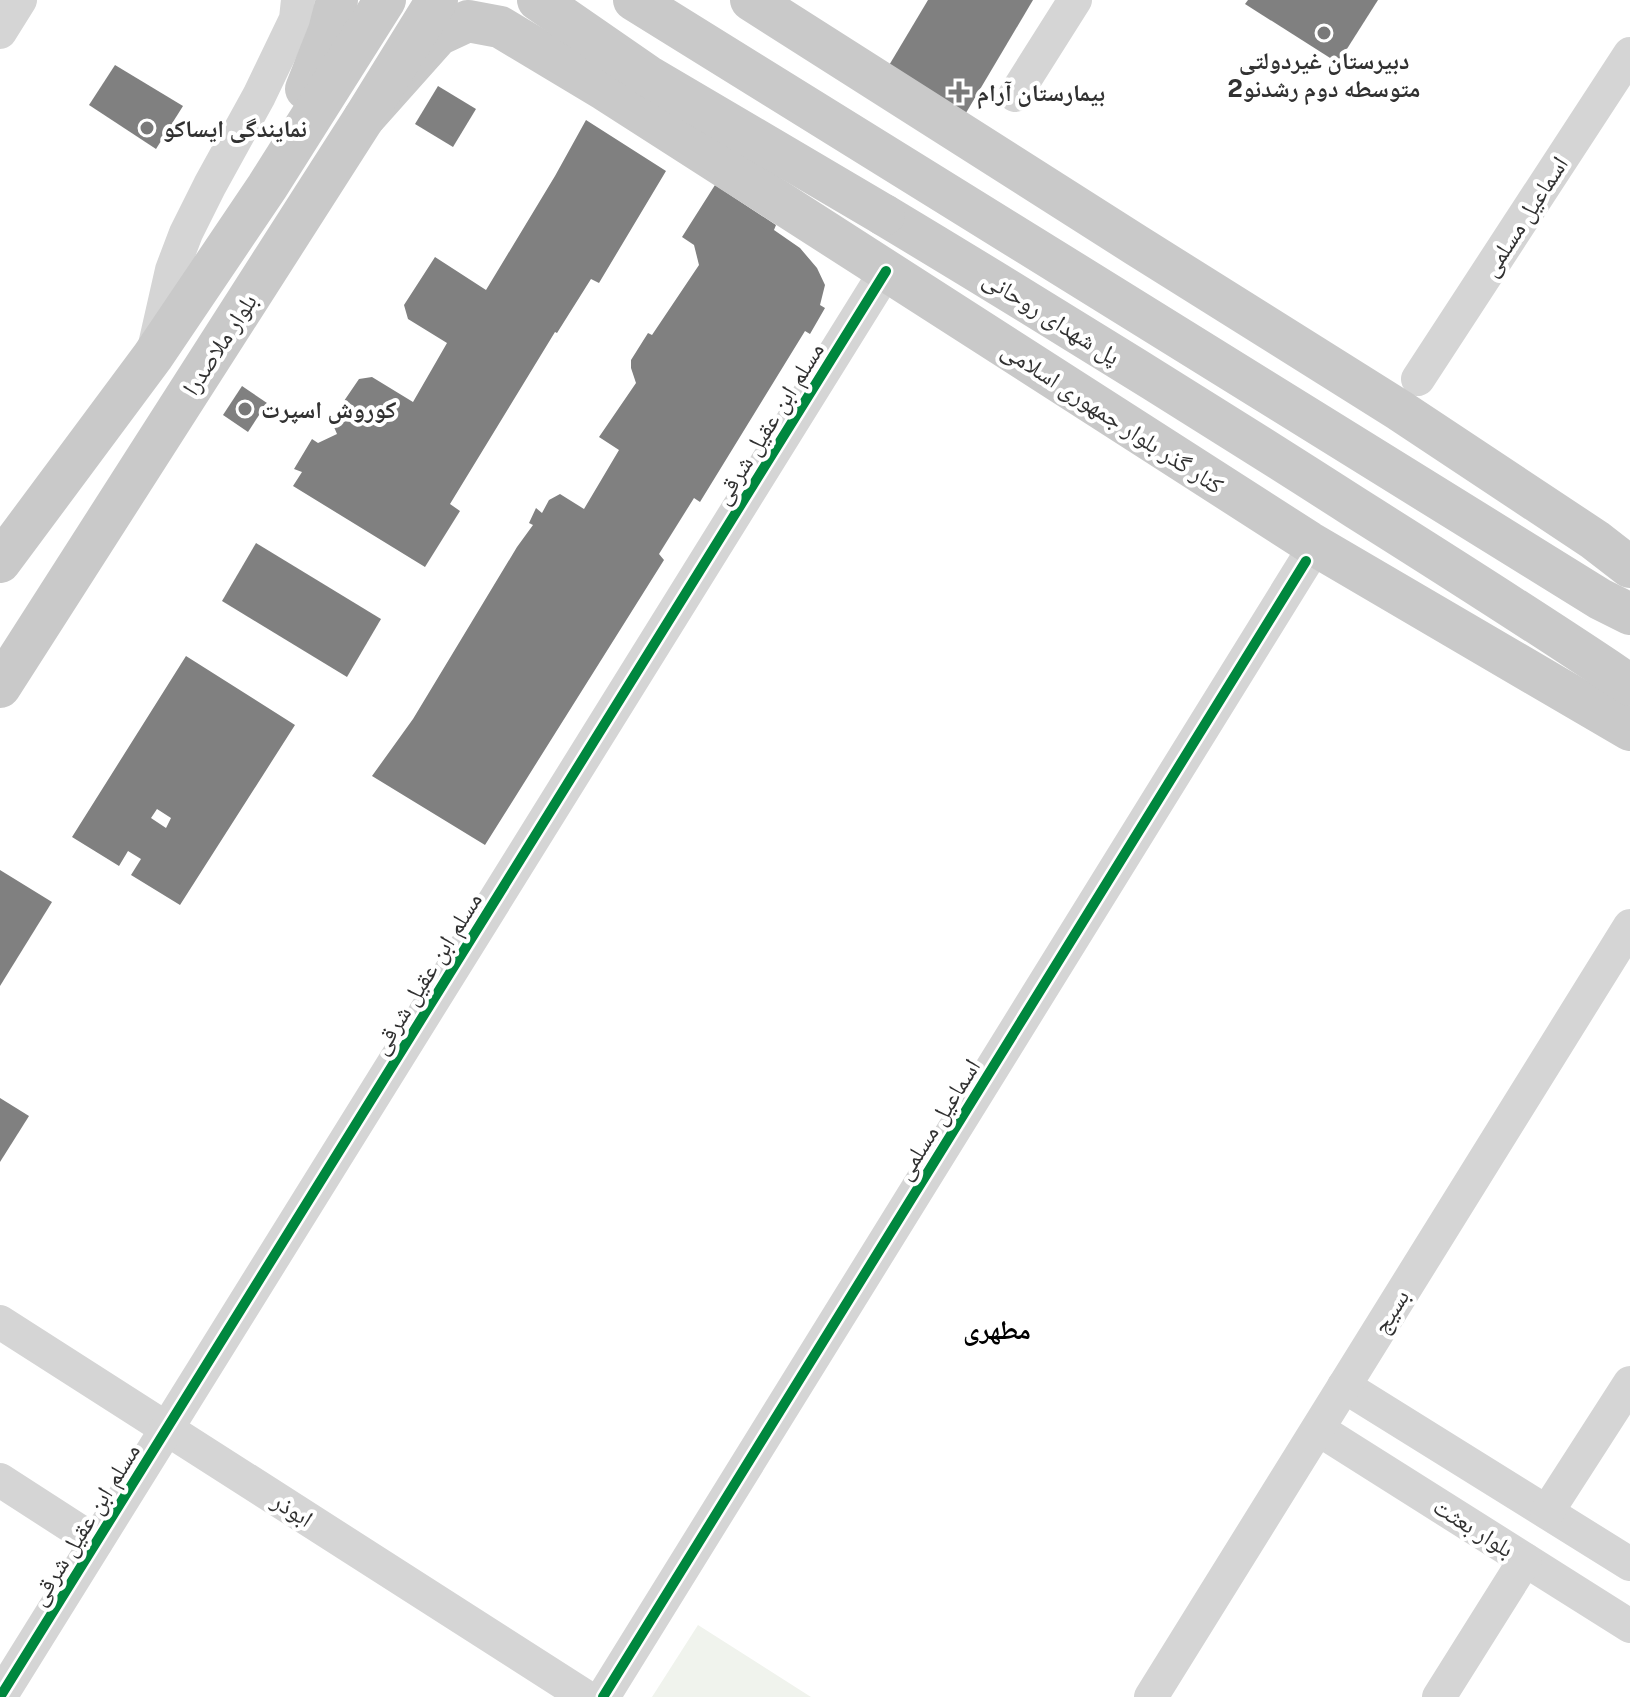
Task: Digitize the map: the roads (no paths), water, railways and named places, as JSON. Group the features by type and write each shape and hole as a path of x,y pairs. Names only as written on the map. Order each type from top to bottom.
{"main road":[{"path":"267,187 329,31 337,0"},
{"name":"بلوار ملاصدرا","path":"0,562 153,356 267,187 385,0"},
{"name":"بلوار ملاصدرا","path":"0,687 437,0"},
{"name":"پل شهدای روحانی","path":"538,0 648,76 1033,304 1630,685"},
{"path":"579,0 572,16 572,54 605,90"},
{"name":"پل شهدای روحانی","path":"634,0 1615,607"},
{"path":"751,0 1399,410 1595,540 1630,567"},
{"path":"364,118 438,35 468,21 500,27 605,90"},
{"name":"کنار گذر بلوار جمهوری اسلامی","path":"605,90 1309,542 1630,730"}],"street":[{"path":"0,32 20,0"},
{"path":"153,356 172,270 186,233 259,96 296,19 298,0"},
{"path":"1015,95 1075,0"},
{"name":"اسماعیل مسلمی","path":"1418,379 1630,54"},
{"name":"مسلم ابن عقیل شرقی","path":"6,1676 167,1429 886,271"},
{"name":"اسماعیل مسلمی","path":"603,1697 1306,561"},
{"name":"بسیج","path":"1151,1697 1630,926"},
{"name":"ابوذر","path":"0,1322 586,1697"},
{"path":"1547,1512 1630,1383"},
{"path":"1344,1386 1630,1564"},
{"name":"بلوار بعثت","path":"1318,1429 1629,1623"},
{"path":"0,1480 96,1542"},
{"path":"1439,1697 1525,1560"}],"place":[{"name":"دبیرستان غیردولتی متوسطه دوم رشدنو2","path":"1324,33"},
{"name":"بیمارستان آرام","path":"959,92"},
{"name":"نمایندگی ایساکو","path":"147,128"},
{"name":"کوروش اسپرت","path":"245,409"}],"district":[{"name":"مطهری","path":"997,1329"}]}
